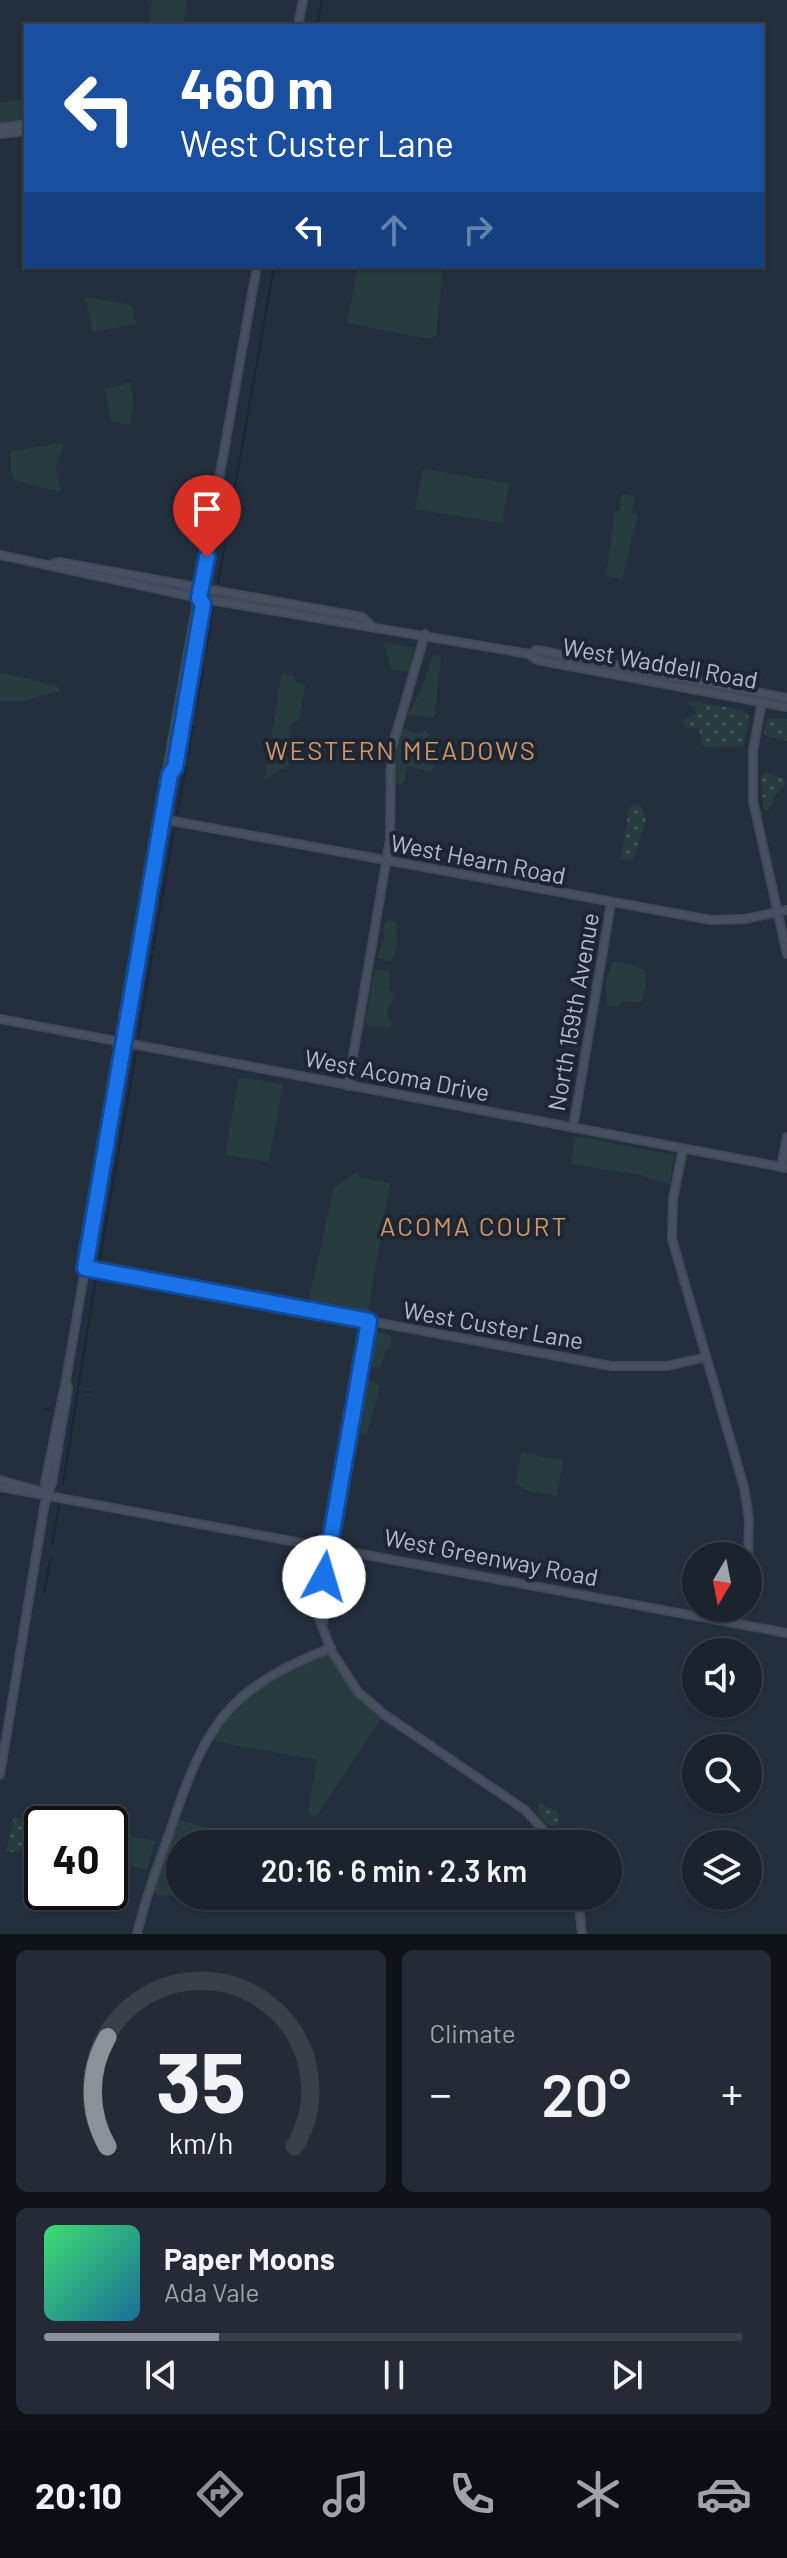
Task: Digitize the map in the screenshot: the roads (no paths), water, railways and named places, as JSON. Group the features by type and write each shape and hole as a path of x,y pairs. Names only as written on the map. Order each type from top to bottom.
{"street":[{"path":"298,24 303,0"},
{"path":"0,128 24,124"},
{"path":"0,134 24,131"},
{"path":"0,1775 47,1493 48,1465 66,1380 170,774 168,765 257,268"},
{"name":"West Waddell Road","path":"0,555 77,573 362,617 370,624"},
{"name":"West Waddell Road","path":"50,565 59,562 284,614 425,634 529,654 537,660 787,707"},
{"path":"77,573 127,576"},
{"path":"284,614 288,609 308,612 313,609"},
{"path":"348,1086 387,861 391,824 391,751 425,634"},
{"name":"West Waddell Road","path":"529,654 537,650 787,698"},
{"path":"762,701 754,742 752,789 787,954"},
{"name":"West Hearn Road","path":"162,819 722,921 787,910"},
{"name":"North 159th Avenue","path":"573,1128 611,903"},
{"name":"West Acoma Drive","path":"0,1019 784,1168"},
{"path":"784,1168 787,1137"},
{"path":"683,1149 673,1199 672,1239 745,1494 747,1542"},
{"name":"West Custer Lane","path":"85,1268 611,1366 667,1366 706,1357"},
{"path":"369,1321 327,1545 322,1552 316,1585 318,1616 347,1678 370,1704 525,1810 543,1830"},
{"name":"West Greenway Road","path":"0,1480 37,1487 47,1493"},
{"name":"West Greenway Road","path":"0,1487 47,1493 787,1633"},
{"path":"137,1934 192,1766 212,1728 231,1706 259,1682 289,1665 331,1648"},
{"path":"579,1910 582,1934"}],"waterway":[{"path":"317,24 322,0"},
{"path":"218,583 274,268"},
{"path":"206,652 213,607"},
{"path":"196,710 204,663"},
{"path":"188,756 193,726"},
{"path":"177,814 186,767"},
{"path":"153,949 174,830"},
{"path":"138,1038 152,955"},
{"path":"99,1263 136,1053"},
{"path":"63,1484 96,1277"},
{"path":"46,1409 52,1410"},
{"path":"52,1544 59,1506"},
{"path":"44,1592 51,1557"}],"district":[{"name":"WESTERN MEADOWS","path":"401,751"},
{"name":"ACOMA COURT","path":"474,1227"}]}
